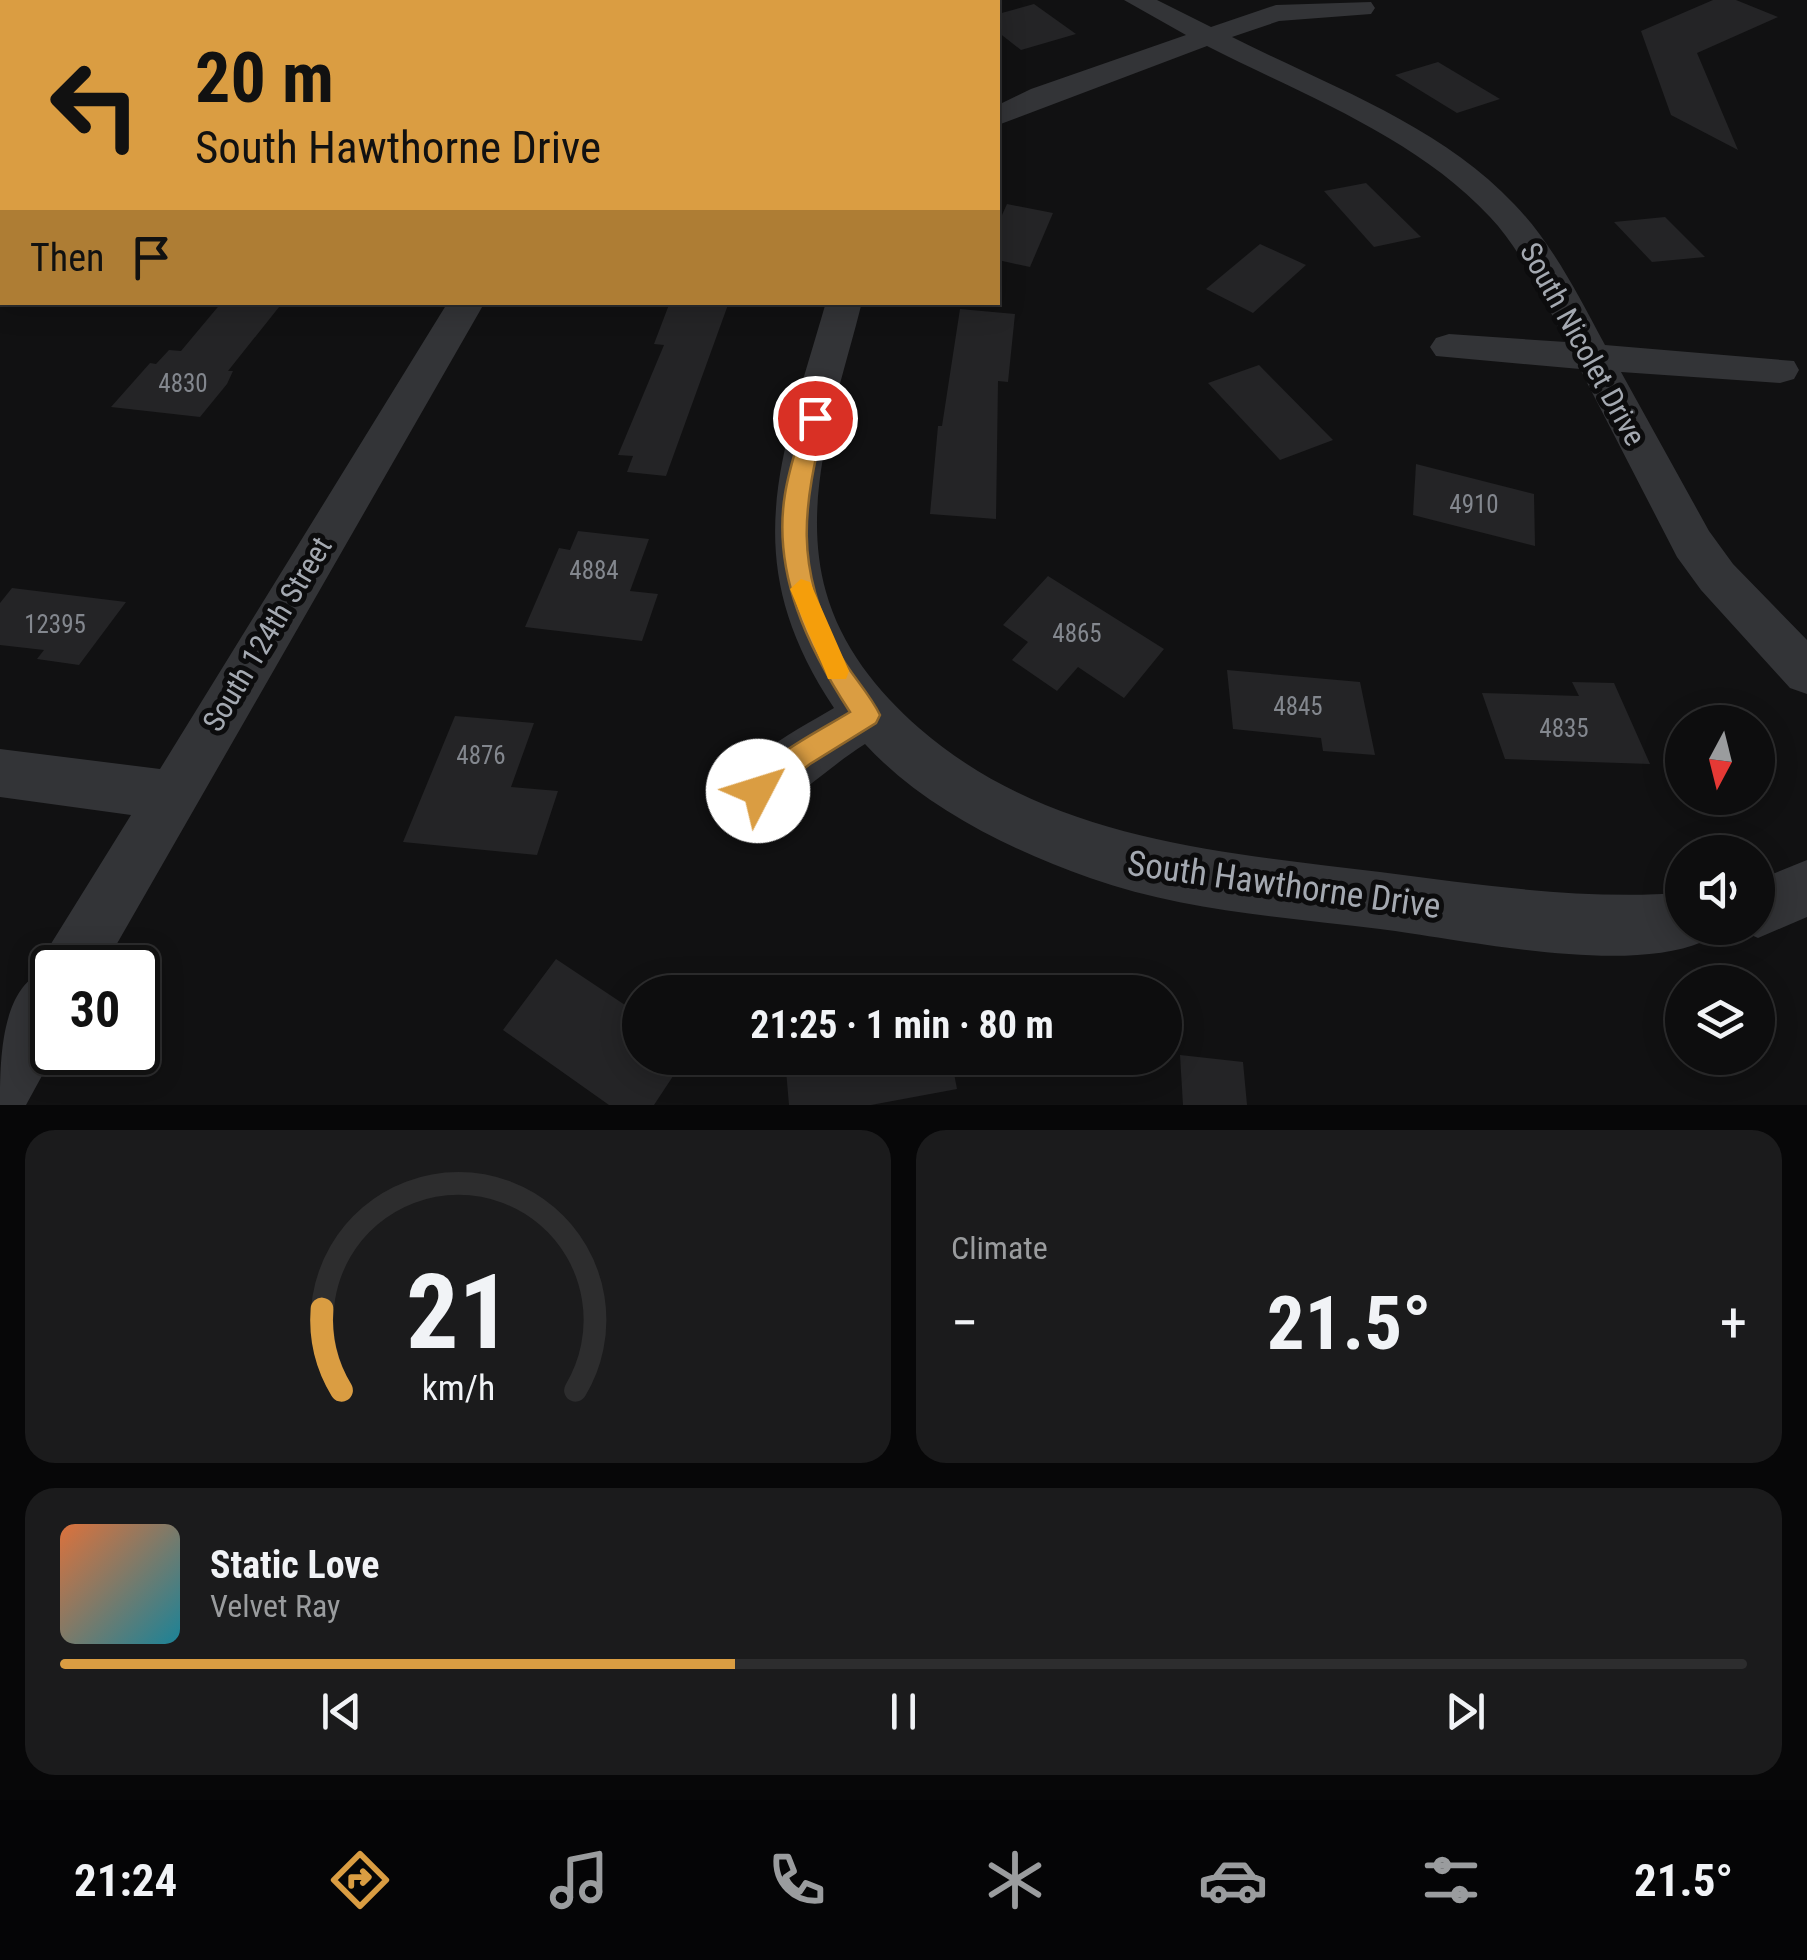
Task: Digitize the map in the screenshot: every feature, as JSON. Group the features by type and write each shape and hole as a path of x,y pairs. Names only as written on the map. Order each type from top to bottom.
{"street":[{"name":"South Nicolet Drive","path":"1137,0 1402,134 1468,179 1531,246 1694,544 1718,577 1807,672"},
{"path":"1000,115 1040,96 1276,14 1362,8"},
{"name":"South 124th Street","path":"83,945 465,305"},
{"name":"South Hawthorne Drive","path":"843,305 795,496 794,539 802,594 829,659 867,715 904,750 978,804 1026,829 1125,864 1175,875 1534,921 1665,922"},
{"path":"1449,347 1780,370"},
{"path":"758,791 801,756 867,715"},
{"path":"0,773 170,795"},
{"path":"1775,902 1807,888"},
{"path":"0,1089 30,1036"}],"building":[{"path":"1713,0 1736,0 1778,17 1697,53 1738,150 1671,115 1641,31"},
{"path":"1034,4 1076,34 1021,50 1000,34 1000,13"},
{"path":"1438,62 1500,99 1457,113 1395,75"},
{"path":"1366,183 1421,237 1374,247 1324,191"},
{"path":"1007,204 1053,213 1030,267 1000,260 1000,220"},
{"path":"1665,217 1705,257 1652,262 1614,222"},
{"path":"1260,244 1306,265 1253,313 1206,289"},
{"path":"219,305 281,305 228,371 233,371 227,384 200,417 111,407 150,363 156,364 169,350 181,351"},
{"path":"669,305 728,305 666,476 627,472 633,456 618,455 664,345 654,344"},
{"path":"960,309 1015,314 1008,382 998,381 996,519 930,514 938,426 942,426"},
{"path":"1259,365 1333,440 1280,460 1208,383"},
{"path":"1416,464 1534,494 1535,546 1413,515"},
{"path":"578,531 649,539 630,591 658,594 642,641 525,627 559,548 570,550"},
{"path":"1048,576 1164,649 1124,698 1078,667 1057,691 1012,660 1028,642 1003,625"},
{"path":"12,588 126,602 79,665 37,659 44,650 0,645 0,603"},
{"path":"1227,670 1360,682 1375,755 1323,751 1321,738 1233,729"},
{"path":"1572,682 1614,683 1650,764 1505,759 1482,693 1579,696"},
{"path":"455,716 534,723 511,787 558,791 537,855 403,842"},
{"path":"556,959 622,1003 622,1075 674,1075 654,1105 609,1105 503,1030"},
{"path":"1182,1055 1243,1062 1247,1105 1183,1105"},
{"path":"786,1075 954,1075 957,1089 871,1105 789,1105"}],"slow traffic":[{"path":"801,589 837,671"}],"route":[{"path":"758,791 801,756 867,715 829,659 802,594 795,554 795,496 815,418"}]}
